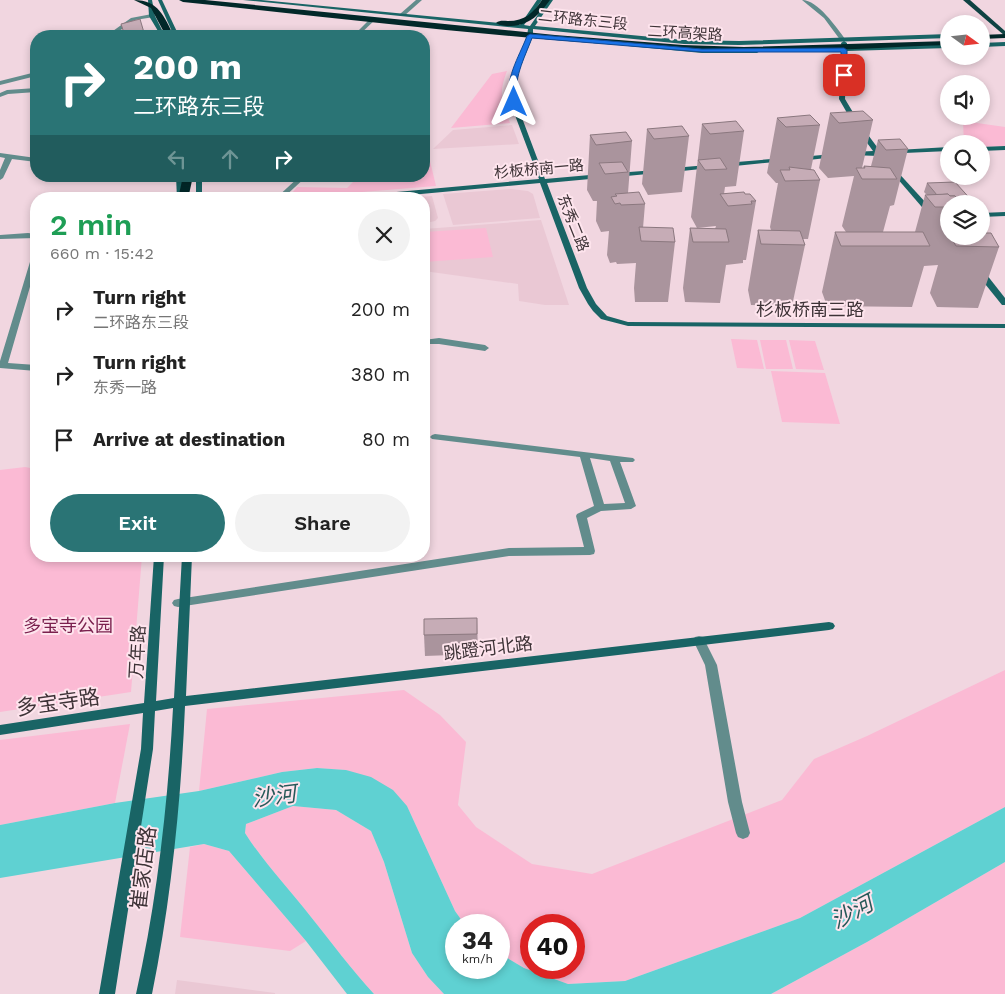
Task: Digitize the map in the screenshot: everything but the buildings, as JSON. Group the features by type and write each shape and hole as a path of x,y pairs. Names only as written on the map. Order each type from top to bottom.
{"highway":[{"path":"138,0 154,7 167,30"},
{"name":"二环高架路","path":"183,0 628,44 720,48 940,45"},
{"name":"二环高架路","path":"242,0 694,45 940,37"},
{"path":"448,20 505,24 523,22 534,17 546,0"},
{"path":"216,4 253,10 534,36"},
{"path":"990,36 1005,35"},
{"path":"990,44 1005,43"}],"main road":[{"path":"966,0 1005,35"},
{"path":"976,0 1005,24"}],"street":[{"path":"150,0 152,16 160,30"},
{"path":"160,0 174,30"},
{"name":"二环路东三段","path":"176,0 702,51 844,50 940,45"},
{"name":"二环路东三段","path":"242,0 700,43 940,37"},
{"path":"402,15 420,0"},
{"path":"534,36 520,27 540,0"},
{"path":"534,36 530,28 551,0"},
{"path":"804,0 826,17 843,40 842,99 883,159"},
{"path":"117,30 133,19 152,16"},
{"path":"362,30 374,19"},
{"name":"东秀二路","path":"534,36 513,78 512,91 514,102 542,182 583,288 595,309 603,318 615,322"},
{"path":"0,83 30,76"},
{"path":"0,95 8,92 30,90"},
{"path":"990,148 1005,148"},
{"path":"848,154 940,150"},
{"name":"杉板桥南一路","path":"424,192 839,155"},
{"path":"0,156 30,159"},
{"path":"0,178 9,156"},
{"path":"890,166 940,219"},
{"path":"286,192 297,182"},
{"path":"990,215 1005,214"},
{"path":"0,236 30,234"},
{"path":"975,266 1005,303"},
{"path":"30,274 2,365 30,367"},
{"name":"杉板桥南三路","path":"615,322 648,324 1005,326"},
{"path":"430,342 439,341 484,348"},
{"path":"436,437 630,460"},
{"path":"584,454 600,508"},
{"path":"182,603 508,552 590,551 581,516 600,508 631,506 614,458"},
{"name":"万年路","path":"147,750 160,562"},
{"path":"180,702 182,603 186,562"},
{"name":"跳蹬河北路","path":"151,707 699,640 830,626"},
{"path":"699,640 711,665 735,802 743,833"},
{"name":"崔家店路","path":"144,994 159,913 179,746 180,702"},
{"name":"多宝寺路","path":"0,730 151,707"},
{"name":"崔家店路","path":"108,994 147,750"}],"shaded area":[{"path":"512,125 519,144 433,149 453,130"},
{"path":"511,189 528,191 533,194 540,218 453,225 443,194"},
{"path":"430,196 432,196 438,218 430,222"},
{"path":"541,220 569,305 545,305 519,301 518,284 430,272 430,229"},
{"path":"177,980 275,993 275,994 175,994"}],"green space":[{"path":"507,71 502,98 510,123 451,128 492,74"},
{"path":"963,125 1005,127 1005,146 990,147 990,135 964,135"},
{"path":"430,161 436,186 362,192 293,192 297,187 347,188 353,182 430,182"},
{"path":"486,228 493,257 430,262 430,232"},
{"path":"731,339 757,340 764,369 737,368"},
{"path":"760,340 786,340 793,369 766,369"},
{"path":"789,340 815,341 824,370 796,369"},
{"path":"771,371 825,373 840,424 782,422"},
{"name":"多宝寺公园","path":"30,468 30,562 142,562 131,692 0,712 0,470"},
{"path":"1005,670 1005,807 800,918 625,981 568,984 554,979 585,979 585,914 520,914 520,966 510,960 510,914 457,914 407,806 346,770 316,768 282,772 199,791 207,709 404,690 440,715 466,742 458,805 476,827 532,864 592,874 782,800 814,759 867,736"},
{"path":"130,724 115,803 0,825 0,740"},
{"path":"293,806 336,810 371,831 384,862 412,953 428,977 444,994 374,994 349,966 268,865 245,833 246,824"},
{"path":"204,844 229,851 306,941 290,951 180,937 190,847"},
{"path":"1005,862 1005,994 771,994 867,942"}],"water":[{"name":"沙河","path":"317,768 346,770 371,777 393,790 407,806 457,914 445,914 445,979 510,979 510,960 520,966 520,979 554,979 568,984 625,981 800,918 1005,807 1005,862 867,942 771,994 444,994 428,977 412,953 384,862 371,831 336,810 293,806 246,824 245,833 268,865 349,966 374,994 347,994 306,941 229,851 204,844 0,878 0,825 115,803 199,791 282,772"}],"route":[{"path":"514,102 512,91 513,78 530,36 702,51 844,50 844,75"}]}
